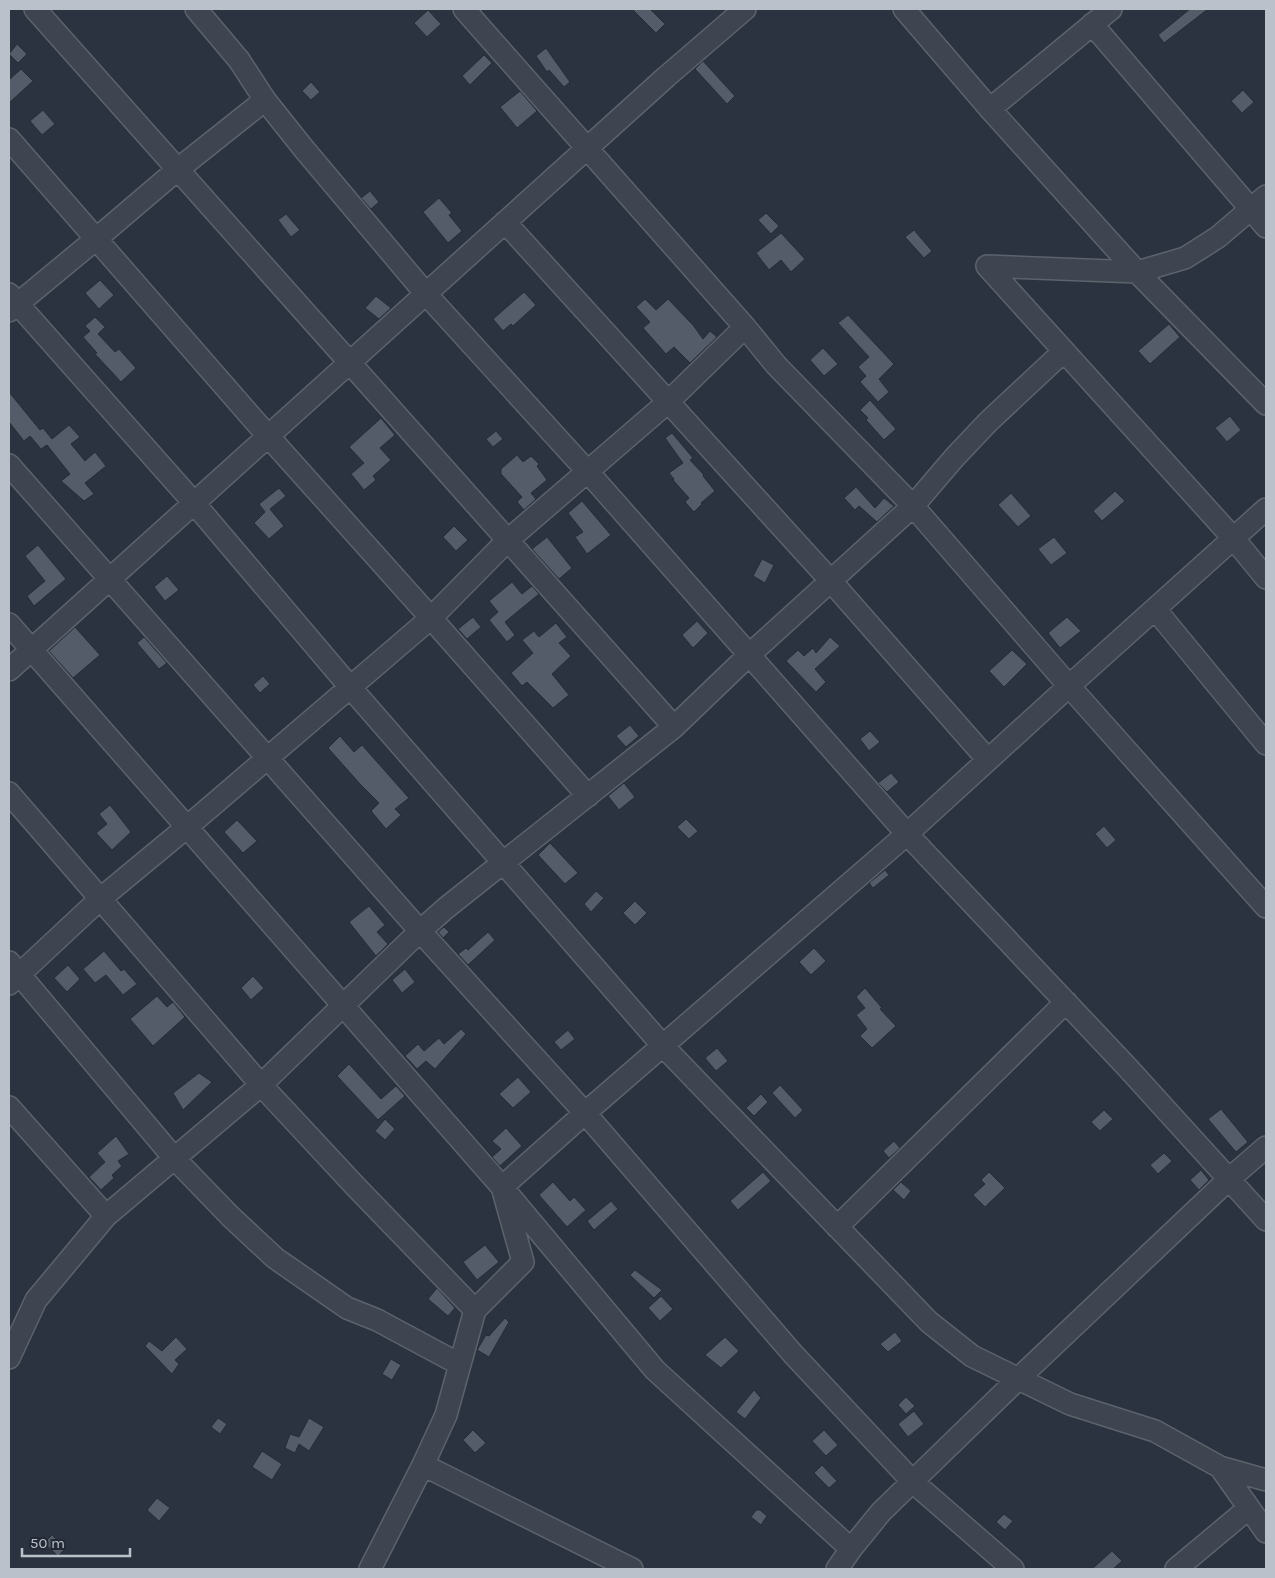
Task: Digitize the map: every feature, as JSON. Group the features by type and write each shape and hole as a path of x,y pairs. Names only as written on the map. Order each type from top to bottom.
{"street":[{"path":"35,9 674,727"},
{"path":"196,9 239,60 265,100 304,149 426,294 588,472 908,834 1127,1067 1266,1220"},
{"path":"464,9 776,364 913,506 1069,686 1266,907"},
{"path":"9,670 666,77 745,9"},
{"path":"904,9 990,109 1137,272 1266,404"},
{"path":"990,109 1111,9"},
{"path":"1092,24 1259,202 1266,227"},
{"path":"265,100 178,170 96,240 12,303 194,503 350,687 663,1046 929,1322 972,1356 1070,1404 1155,1431 1220,1467 1266,1480"},
{"path":"9,139 268,436 588,796"},
{"path":"1259,202 1218,237 1185,258 1137,272 987,266 1234,539 1266,578"},
{"path":"506,222 830,580 988,760"},
{"path":"459,1364 376,1320 347,1308 275,1258 230,1216 174,1158 12,973 100,898 188,827 431,618 508,540 668,402 745,327"},
{"path":"9,1358 36,1300 106,1216 261,1085 446,908 674,727 748,655 913,506 988,422 1064,350"},
{"path":"9,465 420,931 585,1113 793,1354 913,1482 1013,1569"},
{"path":"502,1187 908,834 1266,509"},
{"path":"1155,608 1266,744"},
{"path":"9,624 502,1187 655,1370 851,1549"},
{"path":"9,793 261,1085 475,1310"},
{"path":"837,1227 1066,1002"},
{"path":"9,1107 106,1216"},
{"path":"837,1569 881,1512 1019,1378 1228,1180 1266,1147"},
{"path":"370,1569 423,1465 446,1415 475,1310 523,1262 502,1187"},
{"path":"423,1465 632,1569"},
{"path":"1220,1467 1266,1532"},
{"path":"1176,1569 1249,1508"}],"building":[{"path":"632,9 650,9 665,24 656,33"},
{"path":"1190,9 1208,9 1164,43 1158,35"},
{"path":"428,10 441,24 427,37 414,23"},
{"path":"17,44 27,54 18,63 9,54"},
{"path":"546,48 570,82 564,87 549,70 547,72 536,56"},
{"path":"484,55 492,63 470,85 462,76"},
{"path":"703,61 735,96 727,104 695,69"},
{"path":"21,69 33,81 9,103 9,80"},
{"path":"311,82 320,92 311,100 302,91"},
{"path":"1243,90 1254,102 1242,113 1231,101"},
{"path":"520,91 537,111 517,128 500,107"},
{"path":"43,110 55,124 42,135 30,121"},
{"path":"370,191 379,202 371,209 361,198"},
{"path":"439,198 452,213 449,215 462,231 448,243 423,212"},
{"path":"766,213 779,226 771,234 758,220"},
{"path":"286,214 300,230 291,237 278,220"},
{"path":"914,230 932,251 924,258 905,237"},
{"path":"781,233 805,259 791,272 781,260 769,270 756,253"},
{"path":"100,280 114,295 99,309 85,293"},
{"path":"524,292 536,305 513,326 511,324 503,331 493,319"},
{"path":"376,296 391,308 379,319 365,308"},
{"path":"645,299 656,310 668,299 693,325 703,339 710,331 717,337 690,363 674,347 666,354 643,328 650,322 636,307"},
{"path":"848,315 894,364 879,379 889,392 878,402 860,382 866,376 858,367 869,357 838,323"},
{"path":"95,317 105,327 98,334 115,352 119,349 136,368 121,382 95,354 97,353 83,337 90,331 85,326"},
{"path":"1169,324 1180,337 1150,364 1138,351"},
{"path":"823,348 838,364 824,376 810,360"},
{"path":"9,392 40,430 43,428 52,439 69,425 80,437 71,444 85,461 95,452 106,466 85,483 94,494 84,501 61,481 70,474 47,445 41,449 30,436 24,441 9,422"},
{"path":"870,400 896,429 884,440 866,420 868,418 860,410"},
{"path":"1230,416 1241,430 1227,442 1215,428"},
{"path":"381,418 395,435 380,448 391,460 373,476 376,480 364,490 351,474 364,463 349,447"},
{"path":"496,431 503,439 493,447 486,439"},
{"path":"672,433 693,458 690,460 715,491 694,512 685,502 689,498 669,473 683,463 665,438"},
{"path":"517,455 523,462 531,456 539,464 537,466 547,480 531,493 536,499 524,510 517,502 522,497 501,474 501,469"},
{"path":"856,487 875,508 884,498 894,506 877,522 859,506 855,510 844,498"},
{"path":"279,488 286,496 270,509 284,526 269,539 254,523 265,512 259,504"},
{"path":"1115,491 1125,501 1102,521 1093,511"},
{"path":"1011,493 1031,516 1018,527 998,505"},
{"path":"582,501 611,535 587,554 575,537 583,532 568,513"},
{"path":"454,526 468,540 456,551 443,537"},
{"path":"547,537 572,568 559,579 532,549"},
{"path":"1054,537 1067,553 1051,565 1038,549"},
{"path":"38,545 66,579 34,606 27,596 45,581 25,556"},
{"path":"762,559 774,565 765,583 753,576"},
{"path":"167,576 179,590 165,601 154,587"},
{"path":"512,582 522,594 532,586 539,594 505,622 515,635 507,642 489,620 498,612 489,601"},
{"path":"473,617 481,627 467,639 458,629"},
{"path":"1067,617 1081,631 1060,648 1048,633"},
{"path":"697,621 708,633 693,648 682,635"},
{"path":"556,623 567,637 559,643 571,656 552,674 569,695 553,708 527,682 522,686 511,673 533,653 522,640 534,631 539,637"},
{"path":"75,627 100,655 73,678 49,651"},
{"path":"144,637 167,663 159,669 137,643"},
{"path":"830,637 840,646 815,669 826,682 816,692 786,661 798,650 804,656 813,648 816,653"},
{"path":"1012,650 1027,664 1004,687 989,671"},
{"path":"263,676 270,684 260,693 253,685"},
{"path":"630,725 639,736 626,747 616,736"},
{"path":"870,731 880,742 869,751 860,739"},
{"path":"340,736 354,752 362,745 409,798 395,809 401,815 386,829 371,811 379,803 328,748"},
{"path":"891,773 899,782 887,792 878,783"},
{"path":"624,783 635,797 619,810 608,796"},
{"path":"110,805 131,832 112,850 96,833 107,824 99,814"},
{"path":"686,819 698,831 689,839 677,827"},
{"path":"237,820 257,841 243,853 224,832"},
{"path":"1104,826 1116,840 1107,848 1095,834"},
{"path":"550,843 578,873 565,884 538,855"},
{"path":"885,870 889,875 873,888 869,883"},
{"path":"596,891 604,898 591,912 584,904"},
{"path":"635,901 647,913 635,925 623,913"},
{"path":"369,906 385,925 377,932 388,944 376,956 349,922"},
{"path":"444,927 449,932 443,938 438,932"},
{"path":"488,932 495,940 468,965 458,954 466,948 468,950"},
{"path":"814,948 826,961 811,975 799,962"},
{"path":"104,951 121,971 124,969 137,984 123,995 106,975 95,983 83,969"},
{"path":"68,965 80,979 67,992 54,978"},
{"path":"405,969 415,982 402,993 392,980"},
{"path":"253,976 264,988 251,1000 241,988"},
{"path":"865,988 882,1008 880,1009 896,1026 872,1048 860,1036 867,1029 856,1015 865,1008 856,997"},
{"path":"157,996 167,1007 173,1002 185,1017 153,1046 130,1019"},
{"path":"461,1029 466,1034 435,1069 426,1061 417,1069 405,1056 418,1044 424,1051 439,1038 444,1044"},
{"path":"568,1030 575,1039 561,1050 554,1042"},
{"path":"717,1048 728,1061 716,1071 705,1058"},
{"path":"349,1064 381,1099 396,1086 405,1096 378,1120 337,1076"},
{"path":"199,1073 212,1082 183,1110 173,1093"},
{"path":"518,1077 531,1092 513,1108 499,1094"},
{"path":"780,1085 803,1110 795,1118 772,1093"},
{"path":"761,1094 768,1102 754,1116 746,1108"},
{"path":"1221,1109 1248,1142 1236,1152 1208,1119"},
{"path":"1104,1110 1113,1119 1100,1131 1091,1122"},
{"path":"385,1119 395,1129 385,1140 375,1131"},
{"path":"506,1128 522,1146 500,1166 492,1157 501,1149 492,1141"},
{"path":"116,1136 129,1154 118,1161 122,1166 112,1175 114,1178 101,1190 89,1177 105,1162 97,1153"},
{"path":"894,1141 900,1148 889,1158 883,1151"},
{"path":"1164,1153 1172,1161 1158,1174 1150,1165"},
{"path":"1201,1170 1209,1180 1199,1190 1190,1180"},
{"path":"763,1172 771,1181 738,1210 730,1201"},
{"path":"989,1172 1005,1188 985,1207 973,1195 985,1184 981,1180"},
{"path":"553,1182 570,1201 574,1197 586,1210 567,1227 539,1195"},
{"path":"901,1182 911,1191 904,1200 893,1190"},
{"path":"611,1201 618,1209 594,1230 587,1221"},
{"path":"485,1245 499,1262 477,1280 463,1262"},
{"path":"635,1270 662,1290 654,1298 630,1275"},
{"path":"437,1288 455,1308 448,1316 428,1299"},
{"path":"661,1296 673,1309 660,1321 648,1308"},
{"path":"505,1318 509,1322 489,1357 477,1350 486,1335 489,1336"},
{"path":"895,1332 902,1341 888,1352 880,1344"},
{"path":"176,1337 187,1349 175,1360 179,1364 172,1374 145,1346 149,1341 162,1351"},
{"path":"725,1337 739,1351 721,1368 705,1355"},
{"path":"391,1359 401,1365 392,1380 382,1374"},
{"path":"754,1390 761,1398 745,1419 736,1412"},
{"path":"906,1397 915,1406 906,1414 898,1405"},
{"path":"914,1411 924,1424 908,1437 898,1424"},
{"path":"218,1418 227,1424 220,1434 211,1427"},
{"path":"309,1418 324,1427 309,1451 299,1444 295,1453 285,1448 290,1434 299,1437"},
{"path":"473,1430 486,1443 475,1453 463,1440"},
{"path":"824,1430 838,1445 826,1456 812,1441"},
{"path":"262,1451 282,1464 272,1480 252,1467"},
{"path":"822,1465 837,1481 829,1488 814,1473"},
{"path":"157,1498 170,1508 159,1521 147,1510"},
{"path":"756,1510 760,1510 767,1516 761,1525 751,1517"},
{"path":"1004,1514 1013,1521 1005,1530 996,1522"},
{"path":"52,1535 66,1548 58,1556 44,1543"},
{"path":"1112,1551 1122,1561 1113,1569 1092,1569"}]}
